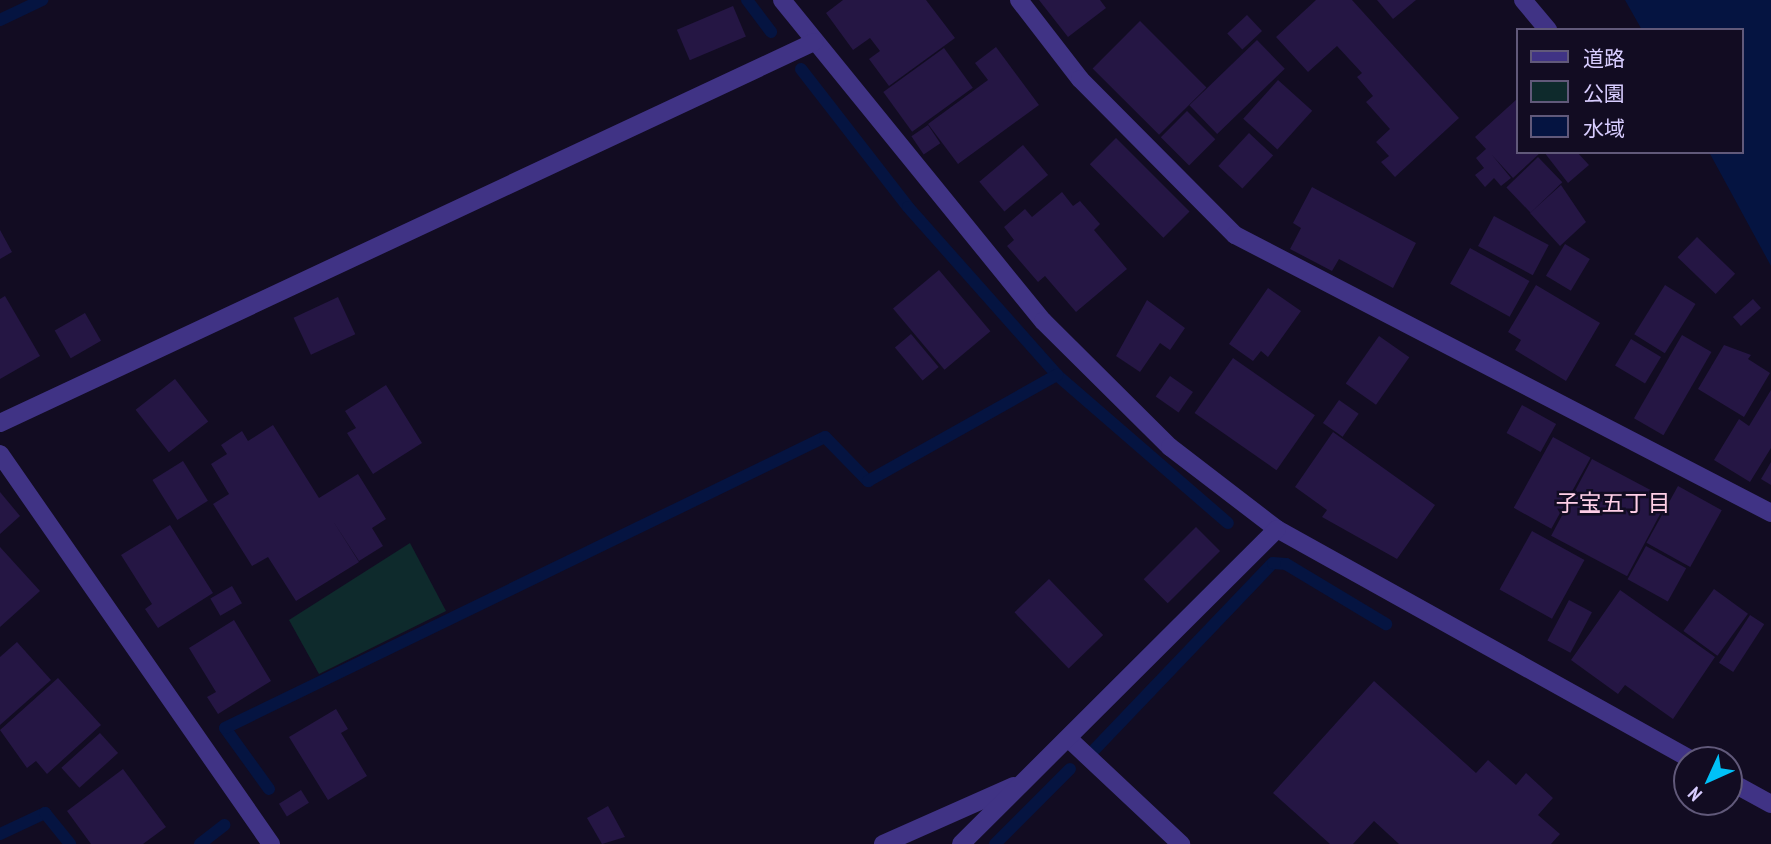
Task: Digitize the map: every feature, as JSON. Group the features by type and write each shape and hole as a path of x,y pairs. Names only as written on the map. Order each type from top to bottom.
{"street":[{"path":"782,0 1043,321 1170,447 1277,529 1673,749"},
{"path":"1018,0 1080,79 1236,235 1771,513"},
{"path":"1523,0 1546,28"},
{"path":"0,423 814,42"},
{"path":"0,454 271,844"},
{"path":"961,844 1277,529"},
{"path":"1069,738 1181,844"},
{"path":"883,844 1027,781"},
{"path":"1743,789 1771,804"}],"green space":[{"path":"410,543 446,611 319,674 289,620"}],"water":[{"path":"1625,0 1771,0 1771,266 1710,154 1743,154 1743,28 1641,28"}],"building":[{"path":"843,0 926,0 955,38 889,86 869,59 880,51 870,38 853,50 826,13"},
{"path":"1039,0 1100,0 1106,8 1068,37"},
{"path":"1316,0 1352,0 1459,118 1395,177 1381,162 1389,156 1376,142 1390,129 1366,102 1373,96 1357,77 1362,73 1337,46 1308,72 1276,37"},
{"path":"1377,0 1416,0 1393,19"},
{"path":"733,6 746,36 690,60 677,30"},
{"path":"1247,15 1262,31 1242,50 1227,33"},
{"path":"1140,21 1206,87 1159,135 1093,68"},
{"path":"1257,40 1285,69 1217,134 1189,105"},
{"path":"996,47 1039,105 958,164 928,124 988,80 975,63"},
{"path":"944,48 973,88 912,132 883,92"},
{"path":"1278,80 1312,111 1277,149 1243,119"},
{"path":"1516,100 1516,154 1539,154 1513,178 1492,155 1511,178 1501,186 1494,178 1485,187 1475,175 1484,168 1476,158 1486,149 1475,137"},
{"path":"1187,111 1215,139 1189,165 1161,137"},
{"path":"928,125 940,143 924,154 911,136"},
{"path":"1249,133 1273,156 1242,188 1218,166"},
{"path":"1116,138 1190,212 1163,238 1090,164"},
{"path":"1023,145 1048,175 1004,212 979,182"},
{"path":"1546,154 1579,154 1589,165 1568,183"},
{"path":"1538,157 1562,182 1531,213 1506,188"},
{"path":"1561,185 1586,222 1560,246 1530,213"},
{"path":"1312,187 1416,243 1393,288 1339,259 1332,271 1290,249 1301,228 1293,223"},
{"path":"1062,192 1073,206 1080,201 1100,224 1094,230 1127,269 1076,312 1045,276 1038,282 1007,246 1014,240 1004,227 1025,209 1032,217"},
{"path":"1494,216 1549,245 1533,275 1478,246"},
{"path":"0,230 12,252 0,259"},
{"path":"1697,237 1735,274 1716,294 1678,257"},
{"path":"1565,244 1590,259 1571,291 1546,276"},
{"path":"1470,248 1529,281 1510,317 1450,284"},
{"path":"939,270 990,331 944,370 893,309"},
{"path":"1536,285 1600,323 1566,381 1515,350 1521,340 1508,332"},
{"path":"1665,285 1696,304 1665,353 1634,334"},
{"path":"1268,288 1301,311 1268,357 1261,351 1253,361 1229,344"},
{"path":"5,296 40,356 0,379 0,299"},
{"path":"338,297 355,334 311,355 294,318"},
{"path":"1753,299 1761,308 1741,326 1733,317"},
{"path":"1147,300 1185,328 1170,350 1160,343 1140,372 1116,356"},
{"path":"85,313 101,341 71,358 55,330"},
{"path":"911,334 939,367 923,380 895,347"},
{"path":"1682,335 1711,352 1663,435 1634,418"},
{"path":"1379,336 1409,357 1376,405 1346,384"},
{"path":"1631,339 1661,357 1645,384 1615,366"},
{"path":"1724,345 1751,355 1748,359 1770,373 1744,417 1698,389"},
{"path":"1233,358 1315,415 1276,470 1195,413"},
{"path":"1170,376 1193,392 1179,413 1156,396"},
{"path":"175,379 208,422 169,452 136,410"},
{"path":"386,385 422,443 373,474 347,433 356,428 345,411"},
{"path":"1771,390 1771,448 1750,482 1714,460 1739,419 1749,426"},
{"path":"1339,400 1359,414 1343,437 1323,423"},
{"path":"1522,405 1556,424 1541,452 1506,433"},
{"path":"273,425 319,498 358,474 386,519 372,528 383,546 359,561 333,521 359,562 296,601 268,557 252,566 213,504 229,494 211,464 227,454 221,445 242,431 248,441"},
{"path":"1333,432 1435,505 1397,559 1322,517 1327,510 1295,487"},
{"path":"1553,437 1591,458 1551,529 1514,508"},
{"path":"1592,459 1668,499 1627,576 1551,536"},
{"path":"183,461 208,501 177,520 152,480"},
{"path":"1771,462 1771,485 1761,479"},
{"path":"1678,486 1722,510 1690,567 1646,543"},
{"path":"0,492 20,516 0,534"},
{"path":"170,525 213,593 158,628 145,609 152,604 121,555"},
{"path":"1196,527 1220,551 1168,603 1144,579"},
{"path":"1532,531 1584,560 1552,619 1500,590"},
{"path":"1646,546 1686,568 1668,602 1628,579"},
{"path":"0,547 40,591 0,627"},
{"path":"1049,579 1103,635 1069,668 1014,612"},
{"path":"232,586 242,603 220,616 210,598"},
{"path":"1714,589 1748,614 1717,656 1683,631"},
{"path":"1620,590 1715,657 1673,719 1625,685 1618,694 1571,660"},
{"path":"1569,600 1592,612 1570,653 1547,641"},
{"path":"1750,615 1764,624 1733,672 1719,663"},
{"path":"234,620 271,681 218,714 207,697 216,692 189,648"},
{"path":"17,642 51,680 0,725 0,657"},
{"path":"58,678 101,725 47,774 36,761 27,768 0,730"},
{"path":"1374,681 1476,773 1488,760 1516,785 1526,773 1553,798 1538,815 1560,834 1551,844 1399,844 1374,821 1353,844 1330,844 1273,793"},
{"path":"336,709 348,729 341,733 367,776 328,800 289,737"},
{"path":"100,733 118,753 79,788 61,768"},
{"path":"123,769 166,827 143,844 91,844 67,811"},
{"path":"301,790 309,803 287,816 279,804"},
{"path":"608,806 625,837 602,844 587,818"}],"waterway":[{"path":"0,20 42,0"},
{"path":"747,0 771,32"},
{"path":"801,69 908,207 1057,375 1228,523"},
{"path":"269,789 225,728 825,437 868,481 1057,375"},
{"path":"1095,749 1273,563 1286,564 1386,624"},
{"path":"995,844 1070,769"},
{"path":"0,834 45,813 70,844"},
{"path":"200,844 224,825"}],"district":[{"name":"子宝五丁目","path":"1613,503"}]}
